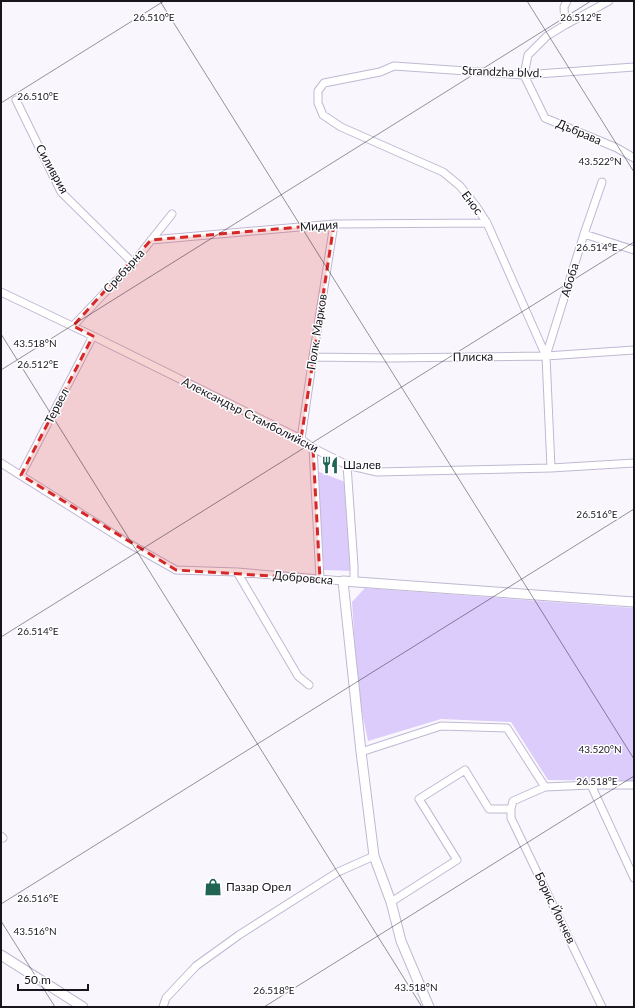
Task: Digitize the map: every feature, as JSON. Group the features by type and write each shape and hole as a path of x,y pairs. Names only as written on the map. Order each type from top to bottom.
{"street":[{"path":"565,24 564,7 567,1"},
{"path":"524,75 528,55 547,36 565,24 609,1"},
{"name":"Strandzha blvd.","path":"394,66 524,75 634,67"},
{"name":"Енос","path":"394,66 380,72 324,83 318,91 318,103 322,114 341,127 443,172 460,186 476,206 487,224 546,356 551,468"},
{"name":"Дъбрава","path":"524,75 545,118 617,148 634,158"},
{"name":"Силиврия","path":"16,100 61,192 133,263"},
{"name":"Абоба","path":"546,356 584,234 602,182"},
{"name":"Сребърна","path":"73,326 133,263 172,214"},
{"name":"Мидия","path":"152,240 334,224 487,224"},
{"name":"Полк. Марков","path":"300,439 334,224"},
{"path":"584,234 634,250"},
{"name":"Александър Стамболийски","path":"1,292 73,326 300,439 313,448 348,465 377,472 551,468 634,463"},
{"name":"Тервел","path":"21,475 92,336"},
{"name":"Плиска","path":"313,357 391,358 546,356 634,350"},
{"path":"313,448 320,579"},
{"name":"Добровска","path":"1,463 128,543 176,570 237,572 634,602"},
{"path":"348,465 354,582"},
{"path":"237,572 298,676 309,684"},
{"path":"343,581 361,752 374,856 391,902 401,941 430,1007"},
{"path":"361,752 441,726 507,728 545,787"},
{"path":"391,902 457,860 419,799 465,770 489,809 511,809 512,801 545,787 634,785"},
{"path":"591,785 634,878"},
{"name":"Борис Йончев","path":"511,809 511,818 602,1007"},
{"path":"163,1007 166,998 196,966 239,936 338,872 374,856"},
{"path":"1,954 84,1007"}],"highlighted area":[{"path":"334,224 301,439 313,448 320,579 176,570 21,475 93,336 73,326 151,240"}],"shaded area":[{"path":"317,471 345,482 352,571 324,570"},
{"path":"365,588 634,608 634,781 548,780 511,722 441,719 368,741 358,693 352,602"}],"place":[{"name":"Шалев","path":"330,465"},
{"name":"Пазар Орел","path":"213,887"}]}
